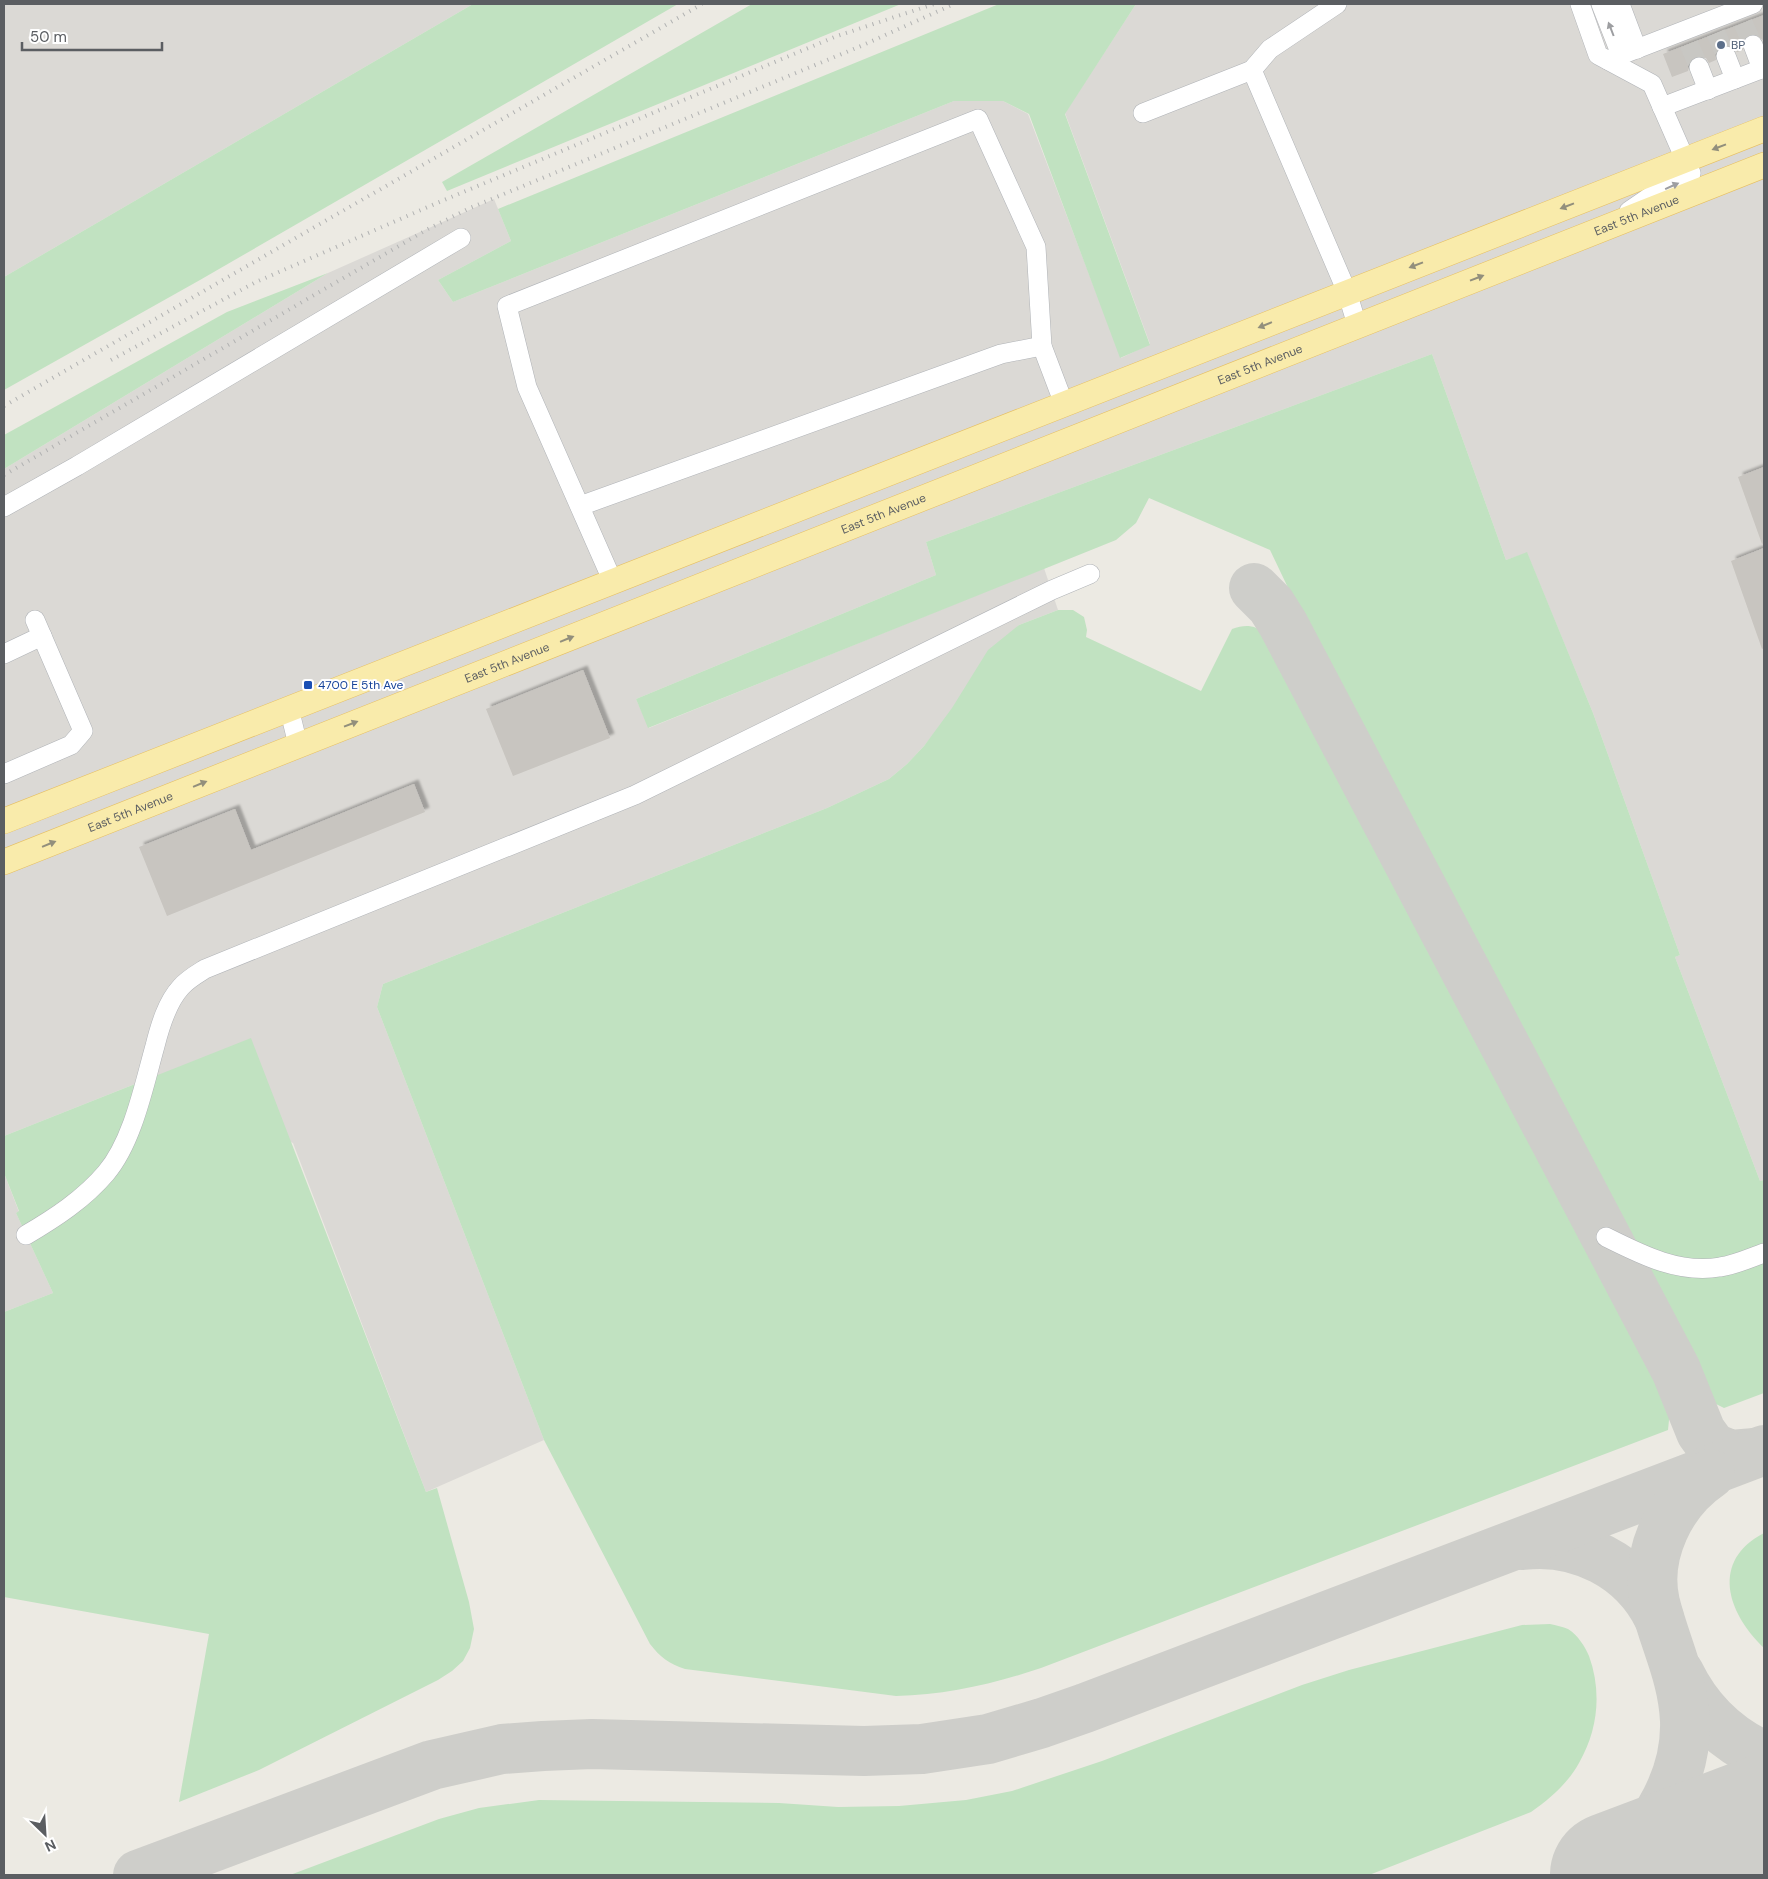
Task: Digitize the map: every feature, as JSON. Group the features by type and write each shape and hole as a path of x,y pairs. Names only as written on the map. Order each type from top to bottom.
{"main road":[{"path":"4,821 1764,129"},
{"name":"East 5th Avenue","path":"4,862 1764,165"}],"lane":[{"path":"1143,113 1252,70 1270,49 1337,4"},
{"path":"1580,4 1598,55 1622,55 1687,37 1745,12"},
{"path":"1601,4 1622,55 1652,84 1691,173 1682,182 1651,196 1601,229"},
{"path":"1620,4 1622,55"},
{"path":"1662,107 1763,68 1753,46"},
{"path":"1726,56 1735,79"},
{"path":"1698,67 1708,90"},
{"path":"1252,70 1347,292 1357,325"},
{"path":"613,582 527,387 507,306 978,119 1036,247 1042,346 1064,404"},
{"path":"4,507 77,466 461,238"},
{"path":"580,506 1001,354 1042,346"},
{"path":"26,1235 56,1217 77,1201 107,1172 129,1132 161,1025 169,1008 180,988 205,969 635,795 1035,598 1090,574"},
{"path":"4,654 38,628 83,731 71,745 4,774"},
{"path":"289,708 298,745"},
{"path":"1606,1238 1657,1261 1680,1267 1720,1267 1764,1253"}],"shaded area":[{"path":"4,4 473,4 4,277"},
{"path":"1136,4 1764,4 1764,1180 1760,1181 1675,957 1680,955 1593,713 1527,553 1506,560 1432,354 926,542 936,575 636,699 649,728 1044,568 1058,610 1019,625 924,746 889,779 827,808 383,984 377,1007 544,1440 426,1492 293,1143 145,1080 4,1136 4,469 328,273 494,199 511,241 438,280 453,302 954,101 1003,101 1028,114 1121,358 1150,344 1065,113"},
{"path":"4,1173 19,1212 16,1213 53,1293 4,1312"}],"green space":[{"path":"473,4 678,4 200,280 4,390 4,277"},
{"path":"752,4 901,4 447,191 442,182"},
{"path":"999,4 1136,4 1065,114 1150,345 1120,358 1029,114 1003,101 954,101 453,302 438,280 511,241 498,209"},
{"path":"328,273 4,469 4,435 227,312"},
{"path":"1432,354 1506,560 1527,552 1593,713 1680,955 1675,957 1760,1181 1764,1180 1764,1393 1724,1408 1716,1404 1302,617 1270,550 1149,498 1136,523 1116,540 648,728 636,699 936,575 926,542"},
{"path":"1058,610 1073,610 1084,617 1087,630 1086,637 1201,691 1232,629 1249,626 1263,633 1566,1208 1670,1410 1668,1430 1041,1668 987,1684 951,1691 896,1696 679,1667 665,1660 650,1644 544,1440 377,1007 383,984 827,808 889,779 924,746 952,708 988,650 1019,625"},
{"path":"251,1038 426,1492 437,1488 469,1602 474,1629 470,1648 463,1661 438,1680 259,1770 179,1802 209,1634 4,1597 4,1312 53,1293 16,1213 19,1211 4,1173 4,1136"},
{"path":"1764,1533 1764,1648 1741,1619 1734,1604 1730,1588 1731,1572 1736,1558 1747,1545"},
{"path":"1550,1624 1568,1629 1581,1641 1589,1656 1596,1683 1597,1697 1594,1724 1585,1750 1570,1777 1545,1802 1531,1812 1369,1875 290,1875 439,1819 479,1808 539,1800 779,1803 838,1807 899,1806 966,1800 1012,1791 1102,1761 1302,1685 1349,1670 1522,1625"}],"building":[{"name":"BP","path":"1764,15 1764,41 1755,34 1749,35 1742,43 1743,50 1737,52 1733,47 1722,45 1717,49 1716,60 1709,63 1706,58 1695,56 1690,60 1688,71 1672,77 1663,54"},
{"path":"1764,467 1764,543 1762,544 1738,477"},
{"path":"1764,548 1764,648 1762,649 1731,561"},
{"path":"583,670 610,738 513,776 486,709"},
{"path":"414,784 425,812 167,916 139,847 235,809 251,850"}],"taxiway":[{"path":"1254,588 1271,605 1283,624 1676,1370 1701,1432 1714,1448 1731,1455 1755,1453"},
{"path":"138,1875 432,1765 502,1749 592,1744 864,1751 922,1749 988,1739 1085,1708 1764,1450"},
{"path":"1591,1875 1630,1848 1646,1830 1666,1801 1679,1768 1685,1733 1684,1705 1655,1603 1653,1566 1663,1530 1672,1514 1696,1485 1710,1474"},
{"path":"1522,1545 1564,1546 1602,1559 1635,1584 1659,1618"},
{"path":"1679,1673 1695,1699 1714,1722 1737,1741 1764,1756"}],"runway":[{"path":"1613,1875 1764,1818"}],"tunnel":[{"path":"1743,23 1753,45"},
{"path":"1716,33 1726,56"},
{"path":"1689,44 1699,67"}],"railway":[{"path":"4,406 702,4"},
{"path":"111,360 256,282 437,203 837,36 934,4"},
{"path":"4,475 428,229 470,208 861,46 954,4"}],"place":[{"name":"BP","path":"1721,45"},
{"name":"4700 E 5th Ave","path":"308,685"}]}
